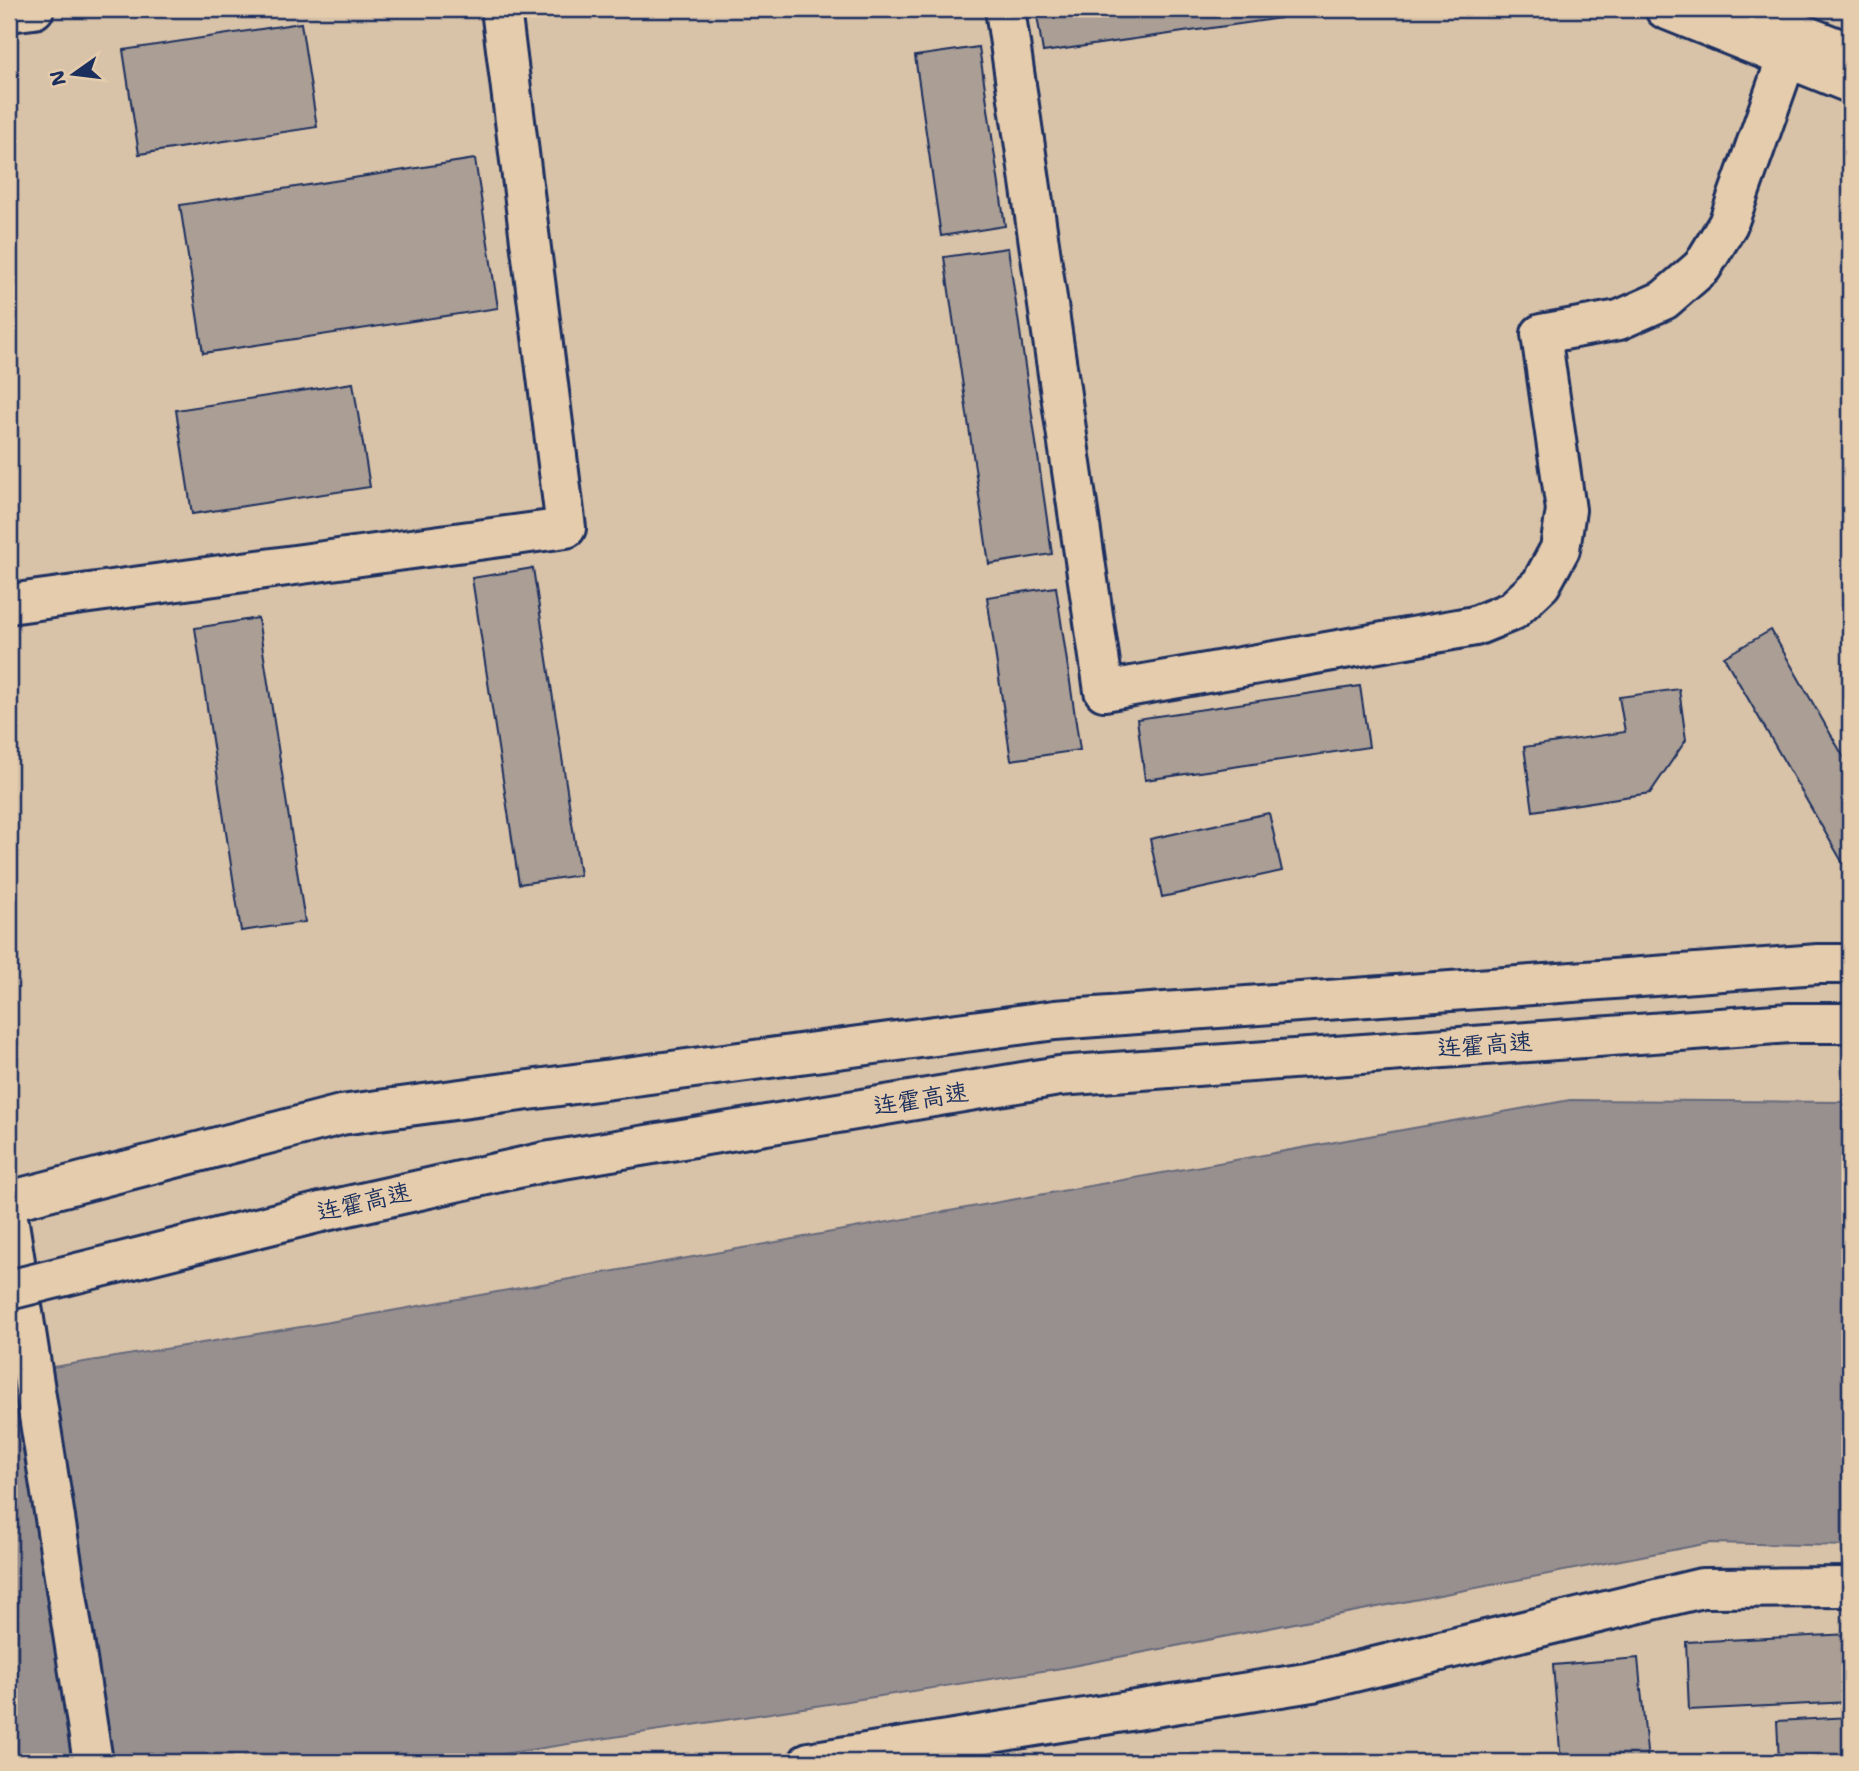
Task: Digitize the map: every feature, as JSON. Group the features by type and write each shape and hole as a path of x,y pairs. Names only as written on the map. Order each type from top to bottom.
{"main road":[{"path":"9,12 34,9"},
{"path":"9,604 566,528 501,9"},
{"path":"1005,9 1104,691 1475,626 1512,611 1541,584 1560,549 1566,510 1541,334 1619,320 1664,300 1702,267 1728,224 1787,57"},
{"path":"1665,9 1850,83"},
{"path":"1738,9 1850,54"},
{"path":"9,1201 341,1115 1055,1020 1790,965 1850,964"},
{"name":"连霍高速","path":"9,1290 321,1212 545,1162 1059,1076 1790,1023 1850,1023"},
{"path":"11,1236 93,1762"},
{"path":"808,1762 1312,1682 1702,1588 1850,1587"}],"shaded area":[{"path":"1570,1100 1850,1102 1850,1546 1709,1543 1062,1668 452,1762 9,1762 9,1374 307,1326"}],"building":[{"path":"1036,9 1279,9 1281,18 1043,52"},
{"path":"301,23 317,127 139,154 123,50"},
{"path":"979,47 1005,226 941,236 915,56"},
{"path":"475,159 498,308 203,353 180,205"},
{"path":"1008,248 1052,554 989,564 944,257"},
{"path":"353,383 370,487 192,514 176,410"},
{"path":"533,568 580,875 519,884 472,578"},
{"path":"1056,587 1080,750 1011,760 987,597"},
{"path":"258,618 305,922 241,931 195,628"},
{"path":"1771,630 1850,768 1848,872 1724,657"},
{"path":"1360,686 1369,747 1145,780 1137,719"},
{"path":"1679,689 1686,740 1650,793 1533,811 1524,747 1625,732 1619,697"},
{"path":"1269,813 1282,871 1162,897 1150,839"},
{"path":"1850,1634 1850,1702 1689,1710 1686,1642"},
{"path":"1638,1658 1648,1762 1561,1762 1553,1665"},
{"path":"1850,1717 1850,1762 1779,1762 1777,1721"}]}
